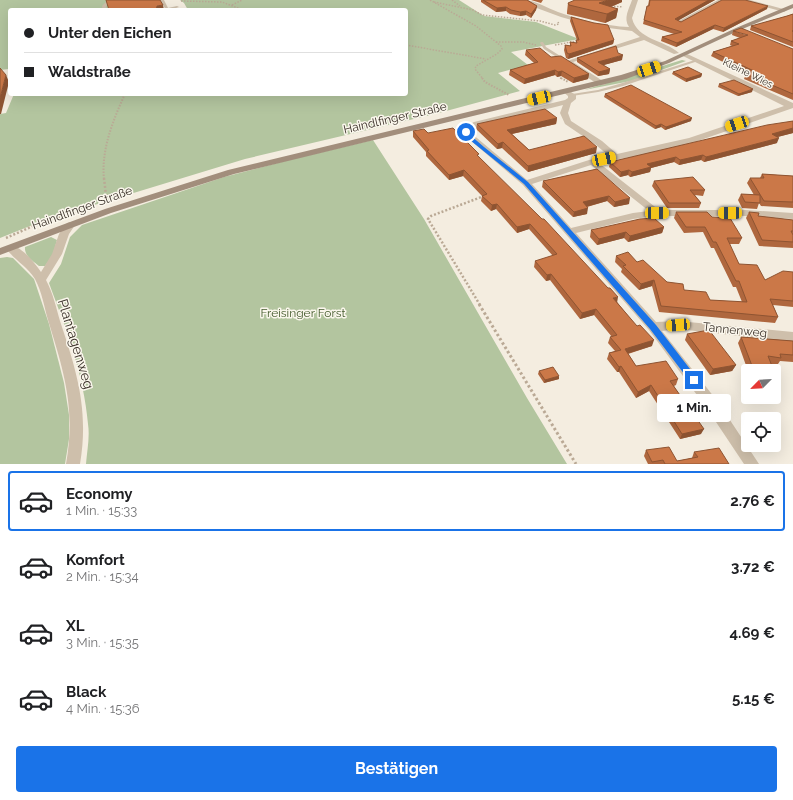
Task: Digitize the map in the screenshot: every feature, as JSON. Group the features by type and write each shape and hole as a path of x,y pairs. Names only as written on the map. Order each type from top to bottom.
{"street":[{"path":"526,0 534,5 558,14 608,28 633,30 676,53"},
{"path":"633,30 630,25 629,18 636,0"},
{"path":"678,23 722,0"},
{"path":"743,0 784,10"},
{"name":"Haindlfinger Straße","path":"0,252 108,211 198,181 284,158 569,96 602,83 657,66 685,55 738,29 793,6"},
{"path":"738,29 750,34"},
{"path":"567,62 646,38"},
{"name":"Kleine Wies","path":"685,55 792,106"},
{"path":"567,62 602,83"},
{"path":"569,96 564,113 568,122 599,143 615,157"},
{"path":"569,96 477,124 467,129 467,134 526,183 570,231 653,327 713,406 752,464"},
{"path":"526,183 592,162 657,149 692,140 792,106"},
{"path":"592,162 657,213"},
{"path":"570,231 634,216 657,213 745,213 793,216"},
{"path":"41,280 57,254 64,234 70,225"},
{"name":"Plantagenweg","path":"11,248 28,261 41,280 69,369 77,399 77,450 74,464"},
{"name":"Tannenweg","path":"653,327 678,325 793,337"}],"lane":[{"path":"104,8 106,3 120,0"},
{"path":"172,8 177,7"},
{"path":"544,46 567,62"},
{"path":"569,96 635,82 696,61"}],"path":[{"path":"180,1 199,0 221,2 239,8"},
{"path":"232,5 242,0"},
{"path":"452,0 463,7"},
{"path":"431,1 463,7 482,15 540,21 558,25 559,24 555,18 558,14"},
{"path":"431,1 475,25 496,42 502,49 500,53 486,59 476,66 475,69 485,82 509,95"},
{"path":"606,4 623,8"},
{"path":"496,42 524,42 544,46 581,40"},
{"path":"408,45 486,59"},
{"path":"108,211 103,165 113,121 123,96"},
{"path":"490,193 431,216 428,219 576,464"}],"green space":[{"path":"0,0 131,0 108,5 108,8 8,8 8,69 0,70"},
{"path":"180,0 459,0 484,16 536,22 579,39 511,52 528,65 498,73 520,91 435,114 245,159 45,220 0,238 0,114 6,113 13,96 408,96 408,8 187,8"},
{"path":"682,60 686,61 631,81 584,90"},
{"name":"Freisinger Forst","path":"373,140 424,219 527,398 567,464 86,464 89,429 83,388 62,318 49,283 61,264 70,237 82,225 224,177"},
{"path":"51,237 57,240 53,255 45,266 39,266 27,256 25,247"},
{"path":"0,258 13,258 34,279 49,324 64,383 69,415 69,439 65,464 0,464"}],"building":[{"path":"106,0 160,0 163,5 157,6 156,8 108,8"},
{"path":"483,0 527,0 537,6 531,14 526,11 520,12 511,10 506,7 497,8"},
{"path":"575,0 608,0 599,3 618,9 607,14 569,5 568,3"},
{"path":"650,0 709,0 675,19 681,22 722,0 745,0 768,6 724,28 715,25 677,43 662,37 682,32 644,20"},
{"path":"793,14 793,42 751,26"},
{"path":"571,17 608,25 614,40 569,54 567,53 565,45 571,46 570,42 577,43 576,40 579,40"},
{"path":"741,28 793,49 793,94 746,74 754,71 713,52 739,44 731,41 748,35 733,31"},
{"path":"616,46 618,53 623,55 598,62 610,69 599,72 577,58"},
{"path":"540,48 551,57 561,56 589,74 574,78 562,71 558,72 555,70 525,79 510,70 538,62 526,50"},
{"path":"688,67 702,74 686,79 673,72"},
{"path":"0,68 6,75 0,98"},
{"path":"734,80 753,89 739,94 719,84"},
{"path":"631,85 692,118 666,127 661,124 656,126 605,94"},
{"path":"545,109 557,118 507,130 529,150 584,136 597,147 528,166 503,142 498,144 477,124"},
{"path":"793,121 793,128 772,134 779,138 706,157 703,155 680,160 676,157 647,164 651,167 632,172 629,170 621,172 610,162 767,125"},
{"path":"453,128 479,154 477,155 542,219 544,219 608,288 610,288 618,297 613,298 637,326 640,325 654,340 625,349 636,366 666,361 678,379 670,381 704,429 682,434 651,385 638,392 621,366 619,367 609,353 621,350 610,337 617,335 596,309 582,313 551,274 547,275 535,261 557,254 530,224 517,227 497,204 492,205 482,196 487,194 464,170 449,175 427,151 429,150 413,131 424,129 428,133"},
{"path":"597,169 630,198 615,202 609,196 583,202 588,208 574,212 543,181"},
{"path":"762,174 793,176 793,202 764,201 750,178 764,178"},
{"path":"693,177 705,190 690,190 701,203 669,203 654,181"},
{"path":"741,194 760,195 760,203 745,202"},
{"path":"676,212 707,212 712,217 730,218 742,238 727,238 739,264 757,265 765,280 783,271 793,272 793,301 770,299 778,317 661,306 654,280 641,284 623,266 626,265 616,256 628,252 637,262 643,260 667,282 683,284 684,290 706,292 710,300 747,302 739,281 736,281 716,242 713,242 705,227 686,227"},
{"path":"749,212 759,213 758,216 793,220 793,231 791,231 793,235 793,242 762,240"},
{"path":"654,218 664,227 630,236 626,232 599,239 591,230 640,219"},
{"path":"709,330 736,365 713,369 687,334"},
{"path":"741,337 793,341 793,355 780,354 781,358 768,356 771,364 751,364"},
{"path":"553,367 559,376 545,380 539,371"},
{"path":"669,447 677,461 698,457 694,452 719,448 729,464 665,464 663,460 652,462 646,450"}],"route":[{"path":"466,132 482,148 526,183 574,235 653,327 694,380"}]}
